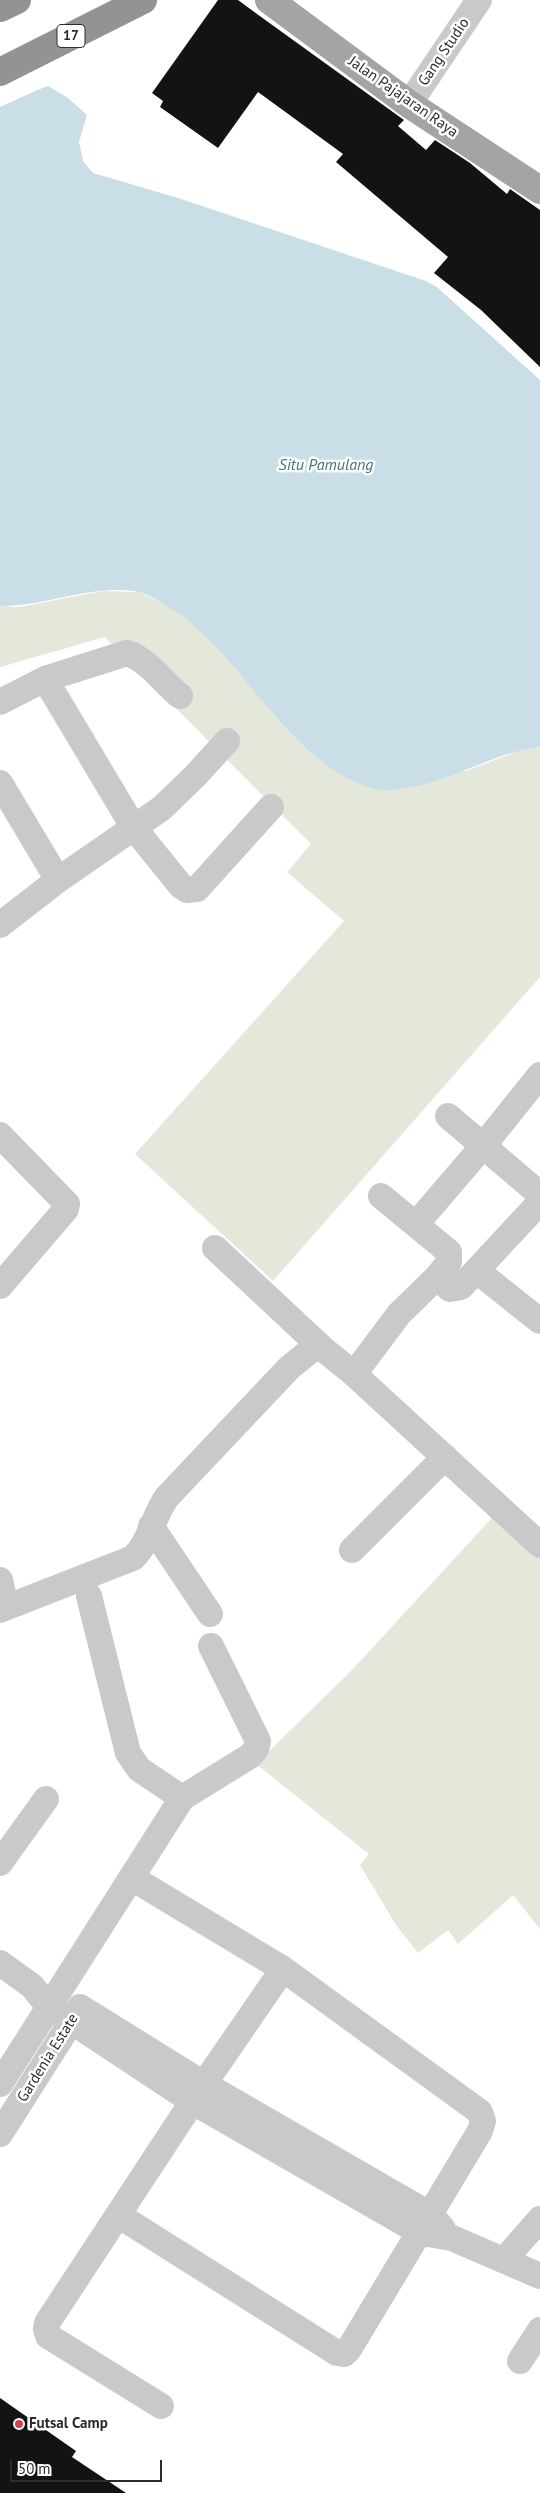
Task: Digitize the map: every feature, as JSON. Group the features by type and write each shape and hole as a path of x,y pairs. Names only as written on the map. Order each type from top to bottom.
{"highway":[{"path":"0,8 17,0"},
{"name":"17","path":"0,72 143,0"}],"main road":[{"name":"Jalan Pajajaran Raya","path":"269,0 410,104 540,190"}],"street":[{"name":"Gang Studio","path":"410,104 479,0"},
{"path":"0,702 45,679 127,653 146,663 180,696"},
{"path":"45,679 134,828 181,886 187,890 198,889 271,807"},
{"path":"0,925 58,880 162,808 227,741"},
{"path":"0,782 58,880"},
{"path":"417,1223 483,1146 540,1075"},
{"path":"437,1277 450,1289 461,1287 477,1271 538,1196 448,1116"},
{"path":"0,1136 67,1204 66,1209 0,1286"},
{"path":"354,1374 399,1314 437,1277 449,1262 449,1252 417,1223 381,1196"},
{"path":"215,1248 322,1348 354,1374 540,1545"},
{"path":"477,1271 540,1321"},
{"path":"0,1580 3,1608 133,1558 144,1544 151,1526 167,1497 289,1368 311,1350 322,1348"},
{"path":"352,1550 445,1457"},
{"path":"151,1526 210,1614"},
{"path":"89,1596 128,1753 139,1769 182,1798 250,1756 256,1749 258,1740 210,1646"},
{"name":"Gardenia Estate","path":"0,2084 52,1999 182,1798"},
{"path":"0,1863 46,1799"},
{"path":"118,2215 288,2324 336,2353 344,2354 349,2349 426,2224 480,2132 483,2121 480,2112 283,1969 132,1878"},
{"path":"0,1963 76,2015 198,2093 452,2238 505,2259 540,2276"},
{"path":"161,2406 48,2336 47,2323 198,2093 283,1969"},
{"name":"Gardenia Estate","path":"0,2134 76,2015"},
{"path":"505,2259 540,2219"},
{"path":"520,2361 540,2330"}],"shaded area":[{"path":"103,591 139,592 166,604 201,630 298,739 466,771 523,749 540,747 540,977 273,1281 135,1154 344,921 287,872 311,844 105,637 0,667 0,606 19,607"},
{"path":"501,1508 540,1548 540,1929 513,1895 458,1944 448,1930 418,1953 396,1925 360,1865 369,1854 256,1764 352,1670"}],"water":[{"name":"Situ Pamulang","path":"48,86 68,98 87,115 79,142 83,161 93,173 178,198 426,281 438,288 540,380 540,747 506,755 421,785 389,791 381,790 352,780 325,764 299,741 206,636 182,616 150,596 139,592 122,590 104,591 35,603 0,606 0,103"}],"pier":[{"path":"47,83 51,84 0,107 0,100"}],"building":[{"path":"218,0 238,0 404,120 398,126 426,150 435,140 470,163 507,194 510,189 540,210 540,367 481,310 434,273 448,257 336,162 343,154 258,92 218,148 160,107 163,101 152,93"},
{"name":"Futsal Camp","path":"0,2398 76,2451 72,2457 126,2493 0,2493"}],"place":[{"name":"Futsal Camp","path":"19,2424"}]}
